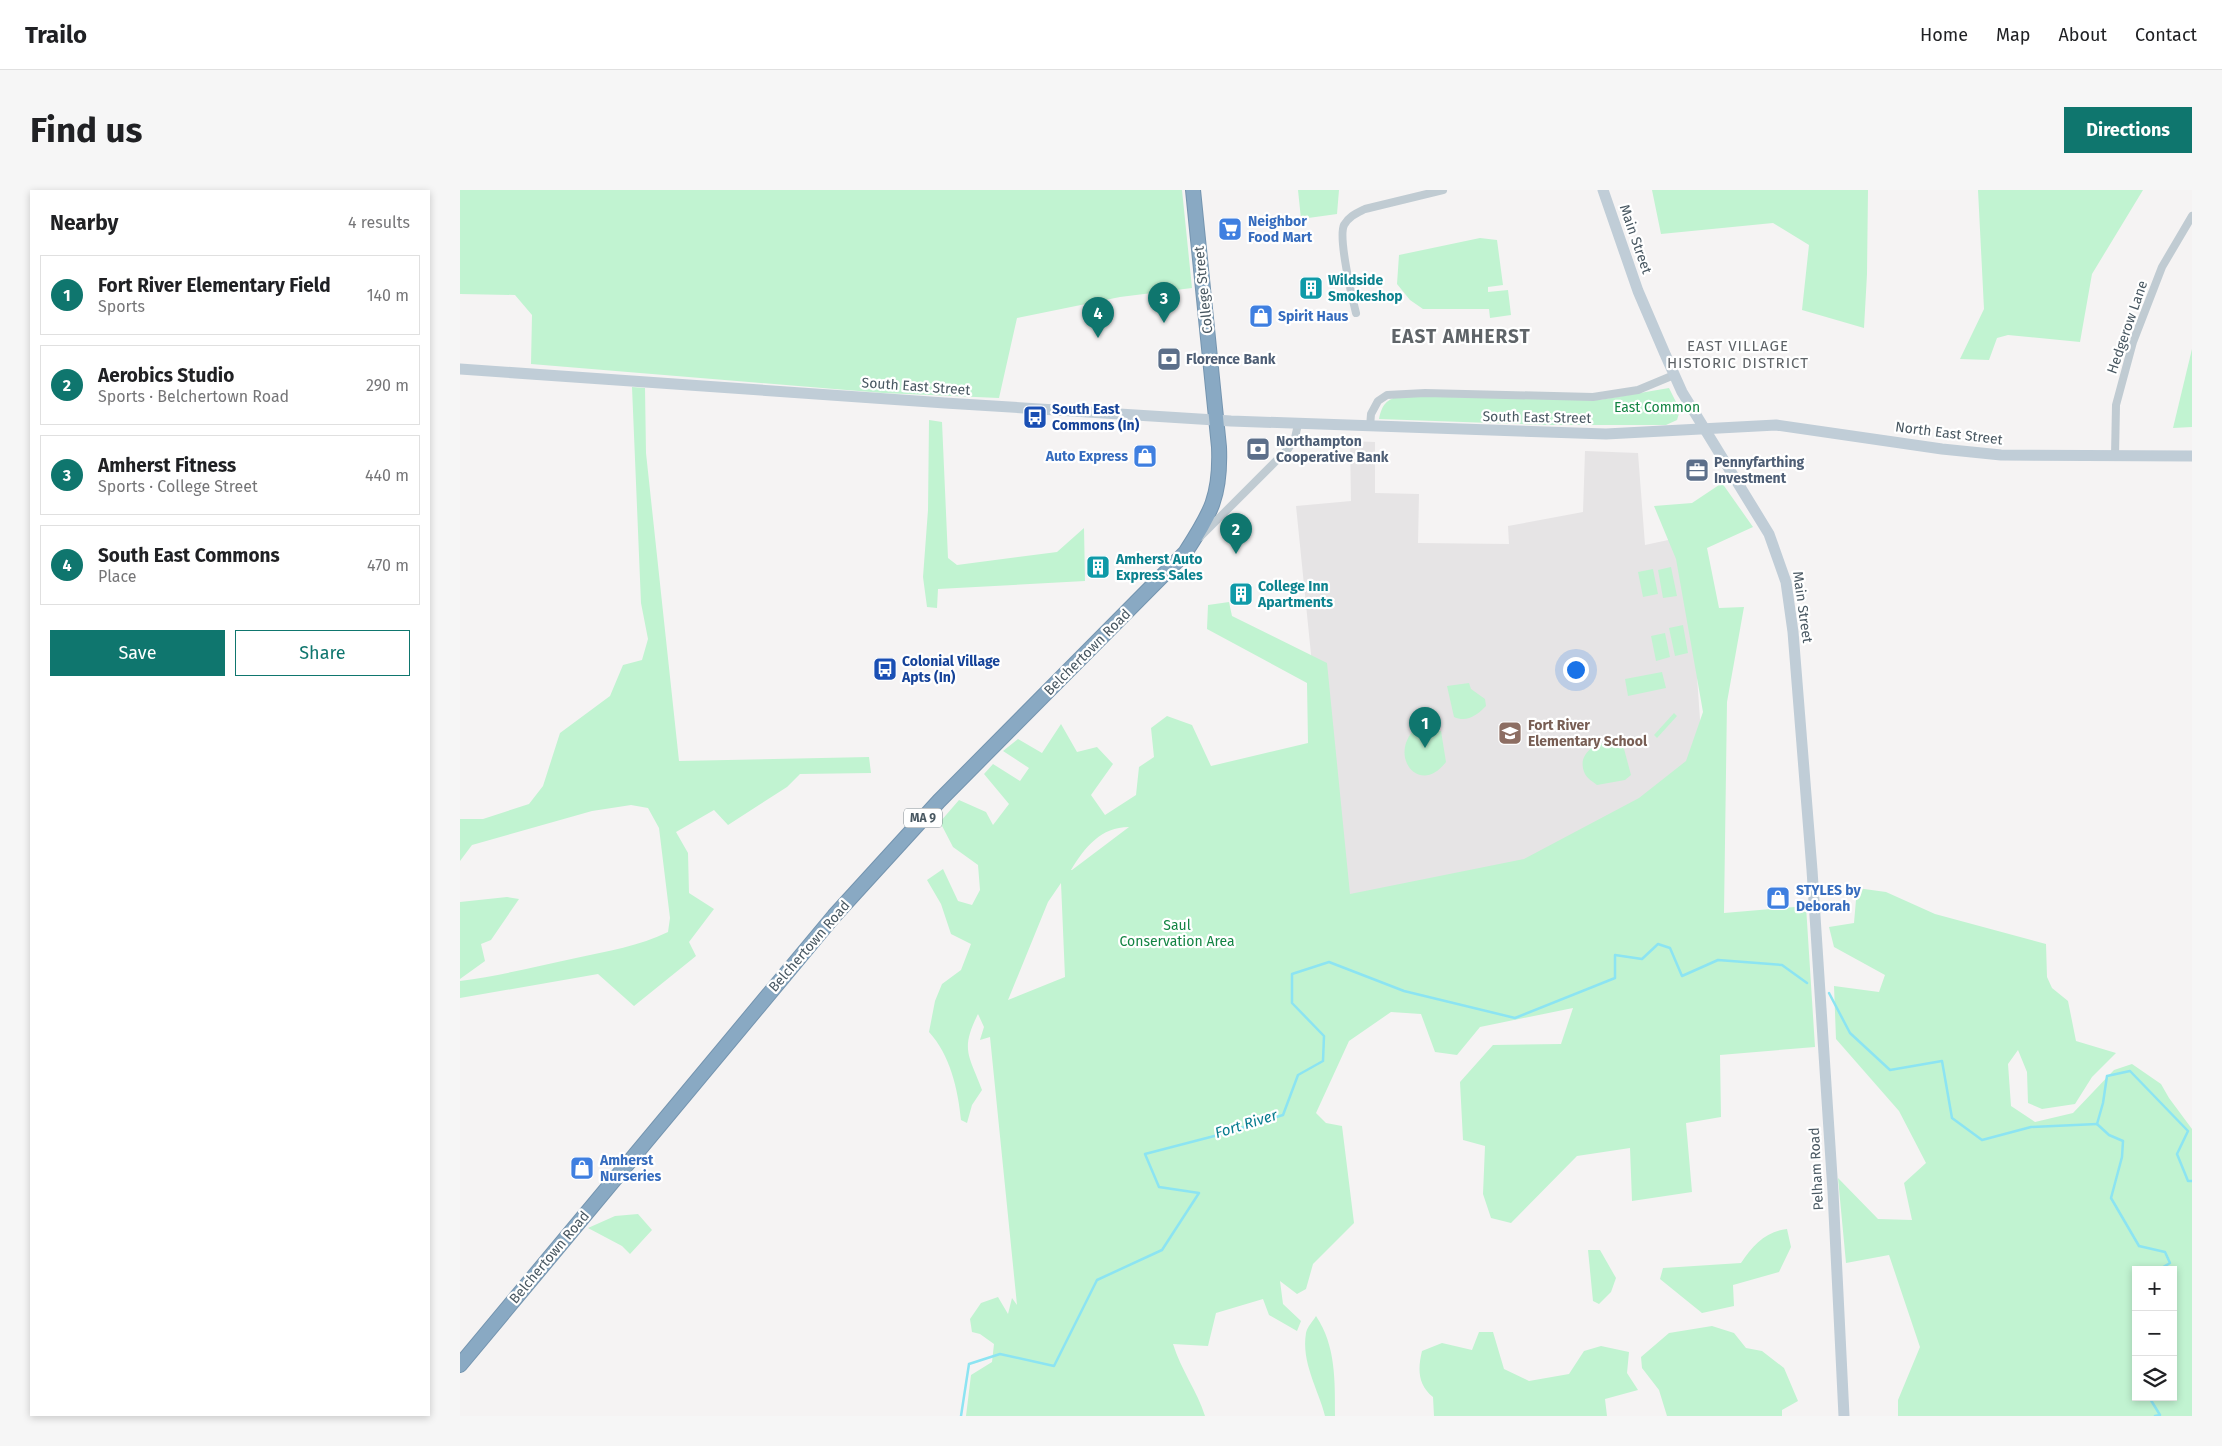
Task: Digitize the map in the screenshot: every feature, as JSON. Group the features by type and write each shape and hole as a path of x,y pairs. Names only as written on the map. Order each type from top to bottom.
{"highway":[{"name":"College Street","path":"1193,190 1216,420"},
{"name":"Belchertown Road","path":"460,1365 834,916 939,802 1184,552 1208,519 1217,493 1220,473 1216,420"}],"main road":[{"name":"Main Street","path":"1603,190 1643,303 1674,375 1769,534 1786,582 1799,705 1816,920"},
{"name":"South East Street","path":"460,370 1298,424 1630,434 1704,428"},
{"name":"North East Street","path":"1704,428 1776,425 1942,449 2001,455 2192,456"},
{"name":"Pelham Road","path":"1816,920 1833,1192 1844,1416"}],"street":[{"path":"1356,313 1342,234 1347,220 1353,214 1365,209 1443,190"},
{"name":"Hedgerow Lane","path":"2115,456 2116,405 2133,342 2162,267 2192,216"},
{"name":"South East Street","path":"1370,427 1372,414 1378,401 1387,395 1425,392 1593,398 1638,390 1674,375"},
{"name":"Belchertown Road","path":"1184,552 1276,463 1295,438 1298,424"}],"shaded area":[{"name":"Fort River Elementary School","path":"1350,441 1375,442 1375,493 1419,494 1418,543 1509,544 1508,526 1583,512 1585,451 1638,453 1645,545 1687,536 1714,916 1356,973 1312,664 1296,506 1351,501"}],"green space":[{"path":"460,190 1182,190 1192,288 1120,297 1017,318 999,398 883,393 531,364 532,315 515,295 460,294"},
{"path":"1298,190 1339,190 1337,214 1301,219"},
{"path":"1652,190 1868,190 1864,328 1802,310 1809,245 1773,223 1661,234"},
{"path":"1978,190 2143,190 2092,274 2080,342 2008,335 1997,338 1989,360 1960,359 1984,309"},
{"path":"1480,238 1497,240 1503,285 1488,287 1488,292 1508,290 1511,315 1490,318 1489,309 1423,309 1410,300 1397,284 1399,255"},
{"path":"2192,349 2192,427 2173,428"},
{"path":"632,387 645,388 646,453 679,761 869,757 871,773 800,774 787,787 728,825 714,810 676,832 688,853 689,893 714,909 689,942 696,956 634,1006 598,974 460,998 460,981 504,974 623,948 668,932 670,918 659,828 648,808 631,805 592,811 472,845 460,861 460,819 483,819 529,804 543,786 560,733 610,696 623,665 642,660 648,639 641,603"},
{"name":"East Common","path":"1669,388 1680,410 1677,420 1666,425 1548,425 1379,419 1386,403 1401,396 1599,400"},
{"path":"929,420 942,422 948,558 957,565 1057,552 1084,528 1085,581 938,589 937,608 927,607 923,577 928,510"},
{"name":"Saul Conservation Area","path":"1722,483 1753,527 1707,548 1719,608 1744,607 1727,702 1724,913 1806,906 1815,1047 1720,1055 1721,1117 1686,1123 1692,1192 1632,1201 1630,1148 1577,1156 1511,1223 1491,1218 1483,1194 1485,1146 1463,1140 1460,1082 1493,1045 1561,1044 1573,1008 1480,1027 1457,1055 1435,1052 1421,1014 1391,1012 1349,1041 1316,1113 1326,1123 1342,1126 1354,1223 1313,1264 1306,1289 1297,1294 1280,1281 1283,1304 1301,1321 1297,1331 1269,1315 1263,1299 1216,1313 1208,1346 1173,1344 1205,1416 966,1416 971,1375 992,1362 994,1344 980,1334 972,1332 970,1319 981,1303 998,1297 1008,1314 1012,1298 1017,1305 990,1037 980,1040 984,1027 978,1014 969,1036 968,1052 982,1090 972,1105 967,1123 961,1120 958,1096 948,1062 929,1032 935,1001 942,984 961,970 971,944 951,934 941,904 927,880 943,869 958,901 972,905 980,890 978,865 953,847 940,822 959,800 986,812 993,825 1009,804 984,774 993,764 1020,781 1029,768 1003,751 1018,739 1042,753 1061,724 1077,752 1097,747 1113,764 1091,795 1105,815 1136,795 1139,767 1154,757 1151,728 1167,716 1192,725 1211,766 1308,743 1307,683 1207,629 1208,605 1229,602 1232,616 1327,663 1350,894 1524,859 1639,798 1686,761 1703,712 1676,559 1654,506 1692,503","holes":["1129,827 1072,870 1071,870 1088,846 1095,840 1110,830","1061,883 1065,977 1008,1000 1048,902"]},
{"path":"1671,567 1677,596 1663,598 1658,570"},
{"path":"1653,569 1658,594 1643,597 1638,572"},
{"path":"1683,625 1688,653 1675,656 1669,628"},
{"path":"1665,633 1670,657 1656,661 1651,636"},
{"path":"1662,672 1666,688 1628,696 1625,679"},
{"path":"1469,683 1471,689 1485,699 1486,706 1467,719 1459,719 1454,717 1447,686"},
{"path":"1674,713 1677,716 1657,738 1654,735"},
{"path":"1441,731 1446,762 1436,771 1427,775 1418,774 1411,770 1406,762 1405,753 1406,743 1412,732"},
{"path":"1610,742 1623,745 1631,775 1625,780 1597,785 1585,774 1583,761 1588,751 1598,745"},
{"path":"1857,888 1886,892 1935,914 2046,944 2047,977 2052,988 2068,1001 2076,1041 2116,1053 2092,1077 2075,1104 2042,1109 2028,1103 2027,1072 2018,1050 2008,1064 2011,1106 2035,1122 2073,1113 2114,1070 2132,1064 2161,1084 2192,1129 2192,1416 1898,1416 1898,1400 1920,1347 1889,1255 1846,1263 1838,1178 1878,1219 1912,1220 1904,1183 1926,1163 1899,1111 1836,1039 1834,986 1879,992 1885,975 1834,947 1829,927 1854,923"},
{"path":"507,897 519,899 491,940 481,944 485,961 460,979 460,902"},
{"path":"638,1214 652,1230 630,1254 622,1246 588,1228 615,1216"},
{"path":"1787,1229 1791,1247 1779,1272 1733,1285 1734,1306 1702,1313 1660,1279 1663,1268 1741,1263 1750,1250 1766,1236 1779,1230"},
{"path":"1588,1250 1600,1250 1616,1278 1611,1292 1599,1304 1593,1301"},
{"path":"1316,1316 1323,1327 1331,1352 1335,1416 1325,1416 1308,1365 1305,1344 1306,1333"},
{"path":"1712,1326 1734,1333 1746,1348 1762,1351 1784,1368 1798,1401 1782,1410 1782,1416 1667,1416 1659,1390 1642,1368 1641,1357 1669,1333"},
{"path":"1479,1332 1493,1332 1504,1369 1529,1381 1569,1374 1584,1351 1601,1346 1629,1352 1627,1373 1638,1390 1605,1399 1607,1416 1434,1416 1433,1397 1424,1387 1420,1376 1422,1351 1442,1343 1472,1350"}],"waterway":[{"name":"Fort River","path":"961,1416 969,1364 1000,1354 1054,1366 1097,1280 1162,1250 1199,1193 1159,1187 1145,1154 1222,1134 1283,1115 1298,1075 1323,1061 1324,1036 1292,1003 1292,974 1329,962 1404,991 1515,1018 1615,978 1615,955 1642,959 1658,944 1670,948 1682,976 1718,960 1782,965 1807,983"},
{"name":"Fort River","path":"1829,993 1850,1033 1890,1070 1942,1061 1952,1118 1982,1140 2031,1127 2097,1124"},
{"path":"2097,1124 2103,1103 2107,1076 2130,1071 2188,1131 2177,1154 2188,1181 2192,1181"},
{"path":"2097,1124 2109,1135 2123,1141 2122,1157 2111,1198 2139,1246 2165,1252 2170,1263 2165,1266"},
{"path":"2151,1401 2160,1415 2155,1416"}],"place":[{"name":"Neighbor Food Mart","path":"1230,229"},
{"name":"Wildside Smokeshop","path":"1311,288"},
{"name":"Spirit Haus","path":"1261,316"},
{"name":"Amherst Fitness","path":"1164,323"},
{"name":"South East Commons","path":"1098,338"},
{"name":"Florence Bank","path":"1169,359"},
{"name":"South East Commons (In)","path":"1035,417"},
{"name":"Northampton Cooperative Bank","path":"1258,449"},
{"name":"Auto Express","path":"1145,456"},
{"name":"Pennyfarthing Investment","path":"1697,470"},
{"name":"Aerobics Studio","path":"1236,554"},
{"name":"Amherst Auto Express Sales","path":"1098,567"},
{"name":"College Inn Apartments","path":"1241,594"},
{"name":"Colonial Village Apts (In)","path":"885,669"},
{"name":"Fort River Elementary School","path":"1510,733"},
{"name":"Fort River Elementary Field","path":"1425,748"},
{"name":"STYLES by Deborah","path":"1778,898"},
{"name":"Amherst Nurseries","path":"582,1168"}],"district":[{"name":"EAST AMHERST","path":"1461,336"},
{"name":"EAST VILLAGE HISTORIC DISTRICT","path":"1738,354"}]}
